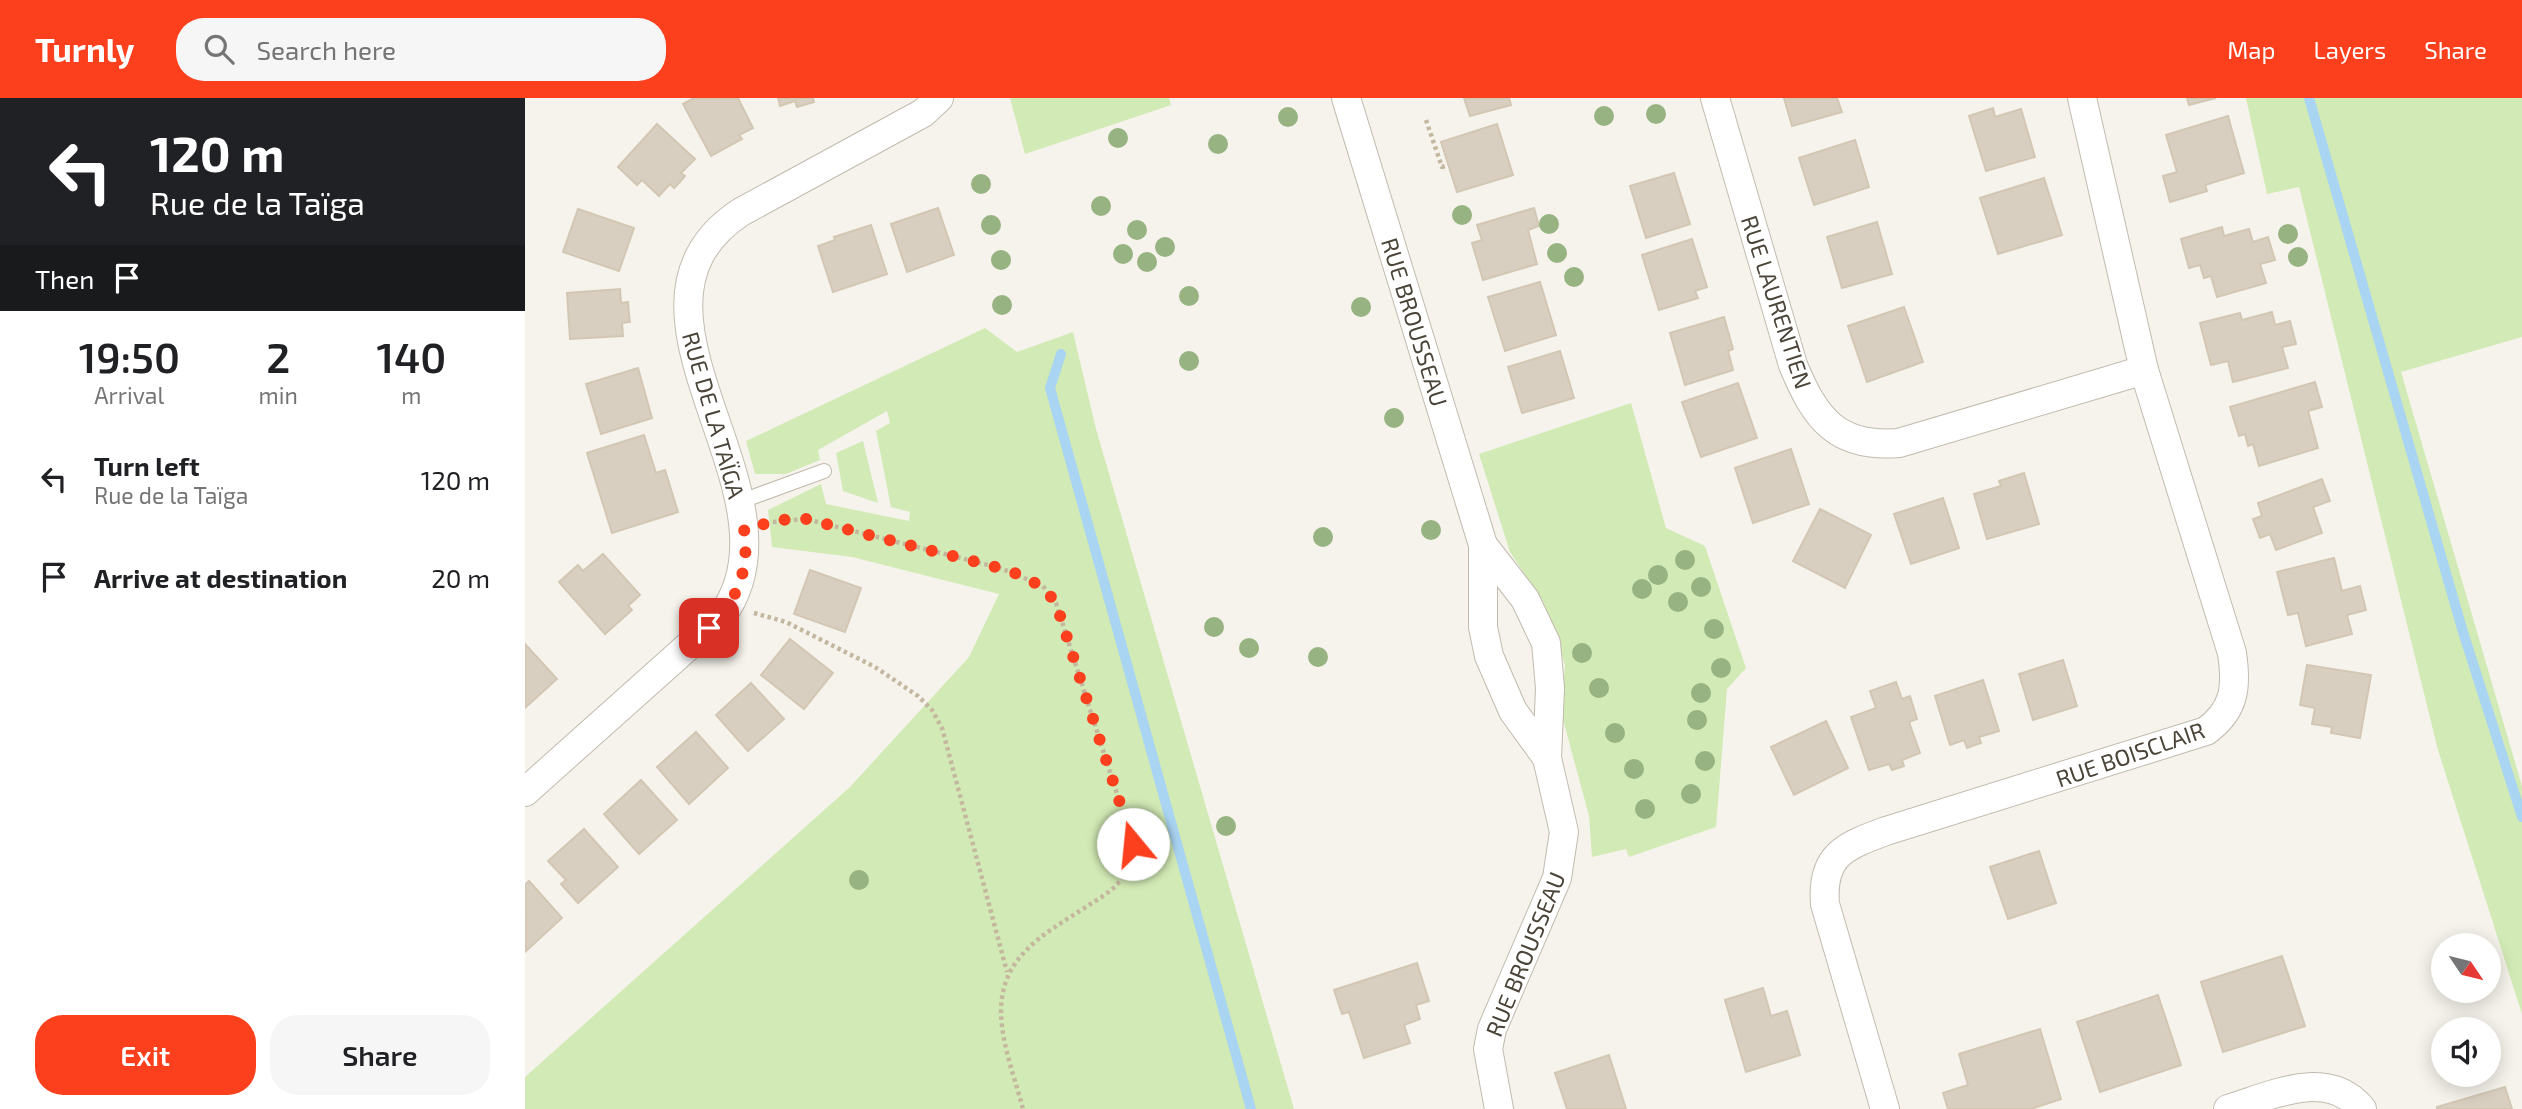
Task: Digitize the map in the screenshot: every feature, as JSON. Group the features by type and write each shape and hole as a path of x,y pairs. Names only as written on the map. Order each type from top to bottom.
{"street":[{"name":"RUE BROUSSEAU","path":"1346,98 1483,545 1483,627 1489,656 1513,711 1546,758 1562,812 1562,858 1557,878 1492,1029 1488,1049 1499,1109"},
{"name":"RUE LAURENTIEN","path":"1715,98 1793,365 1812,406 1827,425 1842,435 1881,444 1899,443 2144,370"},
{"name":"RUE BOISCLAIR","path":"1885,1109 1825,904 1824,888 1828,870 1836,857 1848,846 1886,831 2206,732 2221,720 2231,704 2236,682 2232,653 2144,370 2082,98"},
{"name":"RUE DE LA TAÏGA","path":"525,792 709,628 730,604 743,577 742,515 690,336 689,289 697,261 715,233 735,216 931,106"},
{"name":"RUE BROUSSEAU","path":"1483,545 1525,599 1546,643 1551,688 1546,758"},
{"path":"2228,1109 2307,1086 2325,1086 2345,1093 2362,1109"}],"lane":[{"path":"742,515 824,471"}],"path":[{"path":"1426,120 1442,167 1448,165"},
{"path":"742,515 781,520 806,519 1000,568 1043,586 1056,603 1133,844 1125,875 1110,892 1044,934 1021,953 1007,973 1002,996 1002,1026 1023,1109"},
{"path":"730,604 786,622 874,667 918,696 932,710 942,728 956,776 1007,973"}],"green space":[{"path":"1010,98 1169,98 1171,105 1025,154"},
{"path":"2246,98 2522,98 2522,337 2401,372 2522,786 2522,1014 2501,948 2501,933 2496,933 2438,750 2299,187 2267,194"},
{"path":"985,328 1017,352 1073,332 1096,429 1294,1109 525,1109 525,1077 850,787 969,657 999,594 852,557 772,547 768,510 821,484 826,504 909,521 910,512 891,507 876,431 890,423 887,411 818,450 820,460 786,474 755,474 746,441"},
{"path":"1631,403 1666,528 1705,546 1746,668 1727,689 1716,827 1629,857 1626,849 1592,857 1589,816 1561,712 1565,665 1544,603 1510,552 1479,454"},
{"path":"863,441 878,503 843,491 836,453"}],"building":[{"path":"694,98 738,98 753,128 739,135 742,139 711,156 683,104"},
{"path":"778,98 813,98 814,102 797,107 795,101 780,106"},
{"path":"1464,98 1509,98 1511,105 1470,116"},
{"path":"1784,98 1837,98 1842,112 1792,126"},
{"path":"2187,98 2216,98 2189,105"},
{"path":"1993,108 1995,117 2021,109 2035,157 1986,171 1969,116"},
{"path":"2228,116 2244,173 2205,185 2207,191 2170,202 2163,176 2177,172 2166,135"},
{"path":"657,124 695,159 681,173 685,176 679,183 674,188 670,184 659,196 642,180 637,185 618,167"},
{"path":"1497,124 1513,175 1457,192 1441,142"},
{"path":"1855,140 1869,187 1814,205 1799,158"},
{"path":"1674,173 1690,224 1646,238 1630,186"},
{"path":"2044,178 2062,235 1998,254 1980,198"},
{"path":"938,208 954,255 907,272 891,224"},
{"path":"1534,208 1539,226 1528,230 1537,264 1483,280 1472,243 1482,240 1477,225"},
{"path":"578,209 634,228 619,271 563,252"},
{"path":"1877,222 1892,274 1842,288 1827,237"},
{"path":"871,225 887,274 833,292 818,246 835,240 834,237"},
{"path":"2222,227 2224,236 2249,229 2253,242 2268,237 2275,260 2260,264 2266,283 2217,297 2211,276 2204,278 2200,265 2189,268 2181,239"},
{"path":"1692,239 1707,287 1695,291 1698,298 1659,310 1642,255"},
{"path":"1540,282 1556,335 1505,351 1488,297"},
{"path":"620,289 621,303 628,302 630,322 622,323 623,336 570,339 567,293"},
{"path":"1904,307 1923,362 1867,382 1848,326"},
{"path":"2272,312 2275,325 2290,321 2296,344 2282,347 2288,368 2233,382 2228,361 2211,365 2200,323 2240,313 2242,320"},
{"path":"1724,317 1733,349 1728,351 1733,370 1685,385 1670,333"},
{"path":"1560,351 1574,398 1522,413 1508,367"},
{"path":"638,368 652,418 601,434 586,384"},
{"path":"2315,382 2322,407 2308,411 2318,448 2259,466 2253,444 2248,446 2245,434 2239,436 2230,407"},
{"path":"1738,383 1757,438 1701,457 1682,402"},
{"path":"644,435 656,473 665,470 678,512 612,533 587,453"},
{"path":"1791,449 1809,504 1753,523 1735,468"},
{"path":"2024,473 2039,524 1987,539 1974,494 2001,486 1999,481"},
{"path":"2322,479 2330,501 2313,507 2322,533 2276,550 2270,534 2260,538 2253,519 2262,516 2258,503"},
{"path":"1943,498 1959,548 1911,564 1894,514"},
{"path":"1820,509 1871,535 1845,588 1793,561"},
{"path":"603,554 640,595 628,606 632,610 605,634 559,582 578,565 583,571"},
{"path":"2334,558 2342,591 2360,586 2366,610 2347,615 2352,634 2306,646 2298,613 2288,615 2277,572"},
{"path":"810,570 861,588 845,632 794,614"},
{"path":"790,639 833,673 804,709 761,675"},
{"path":"525,644 557,679 525,708"},
{"path":"2063,660 2077,706 2033,720 2019,674"},
{"path":"2307,665 2371,675 2360,738 2331,733 2332,727 2312,724 2315,708 2300,705"},
{"path":"1983,680 1999,731 1979,737 1981,743 1967,748 1964,740 1950,745 1935,696"},
{"path":"1896,682 1902,699 1910,696 1917,719 1909,722 1920,753 1902,760 1904,766 1892,770 1889,764 1869,770 1851,717 1876,708 1870,691"},
{"path":"751,683 784,719 748,751 716,715"},
{"path":"1826,721 1848,768 1794,795 1771,747"},
{"path":"696,732 728,768 689,804 657,767"},
{"path":"641,780 677,820 639,854 604,814"},
{"path":"584,829 618,867 578,903 561,884 566,880 548,861"},
{"path":"2039,851 2056,903 2008,919 1990,867"},
{"path":"529,881 562,918 526,951 525,885"},
{"path":"2282,956 2305,1026 2223,1052 2201,982"},
{"path":"1417,963 1429,1001 1416,1005 1420,1019 1404,1025 1410,1043 1364,1058 1349,1012 1342,1014 1334,990"},
{"path":"1763,988 1771,1016 1787,1011 1800,1055 1746,1072 1725,1000"},
{"path":"2158,995 2181,1065 2100,1092 2077,1022"},
{"path":"2040,1029 2061,1099 2031,1109 1948,1109 1943,1093 1968,1085 1959,1054"},
{"path":"1609,1055 1626,1109 1567,1109 1555,1073"},
{"path":"2505,1087 2512,1109 2437,1109 2437,1107"}],"waterway":[{"path":"2309,98 2463,632 2522,817"},
{"path":"1061,354 1050,388 1251,1109"}],"route":[{"path":"709,628 721,617 738,592 745,563 744,529 781,520 806,519 1000,568 1028,578 1043,586 1056,603 1133,844"}]}
